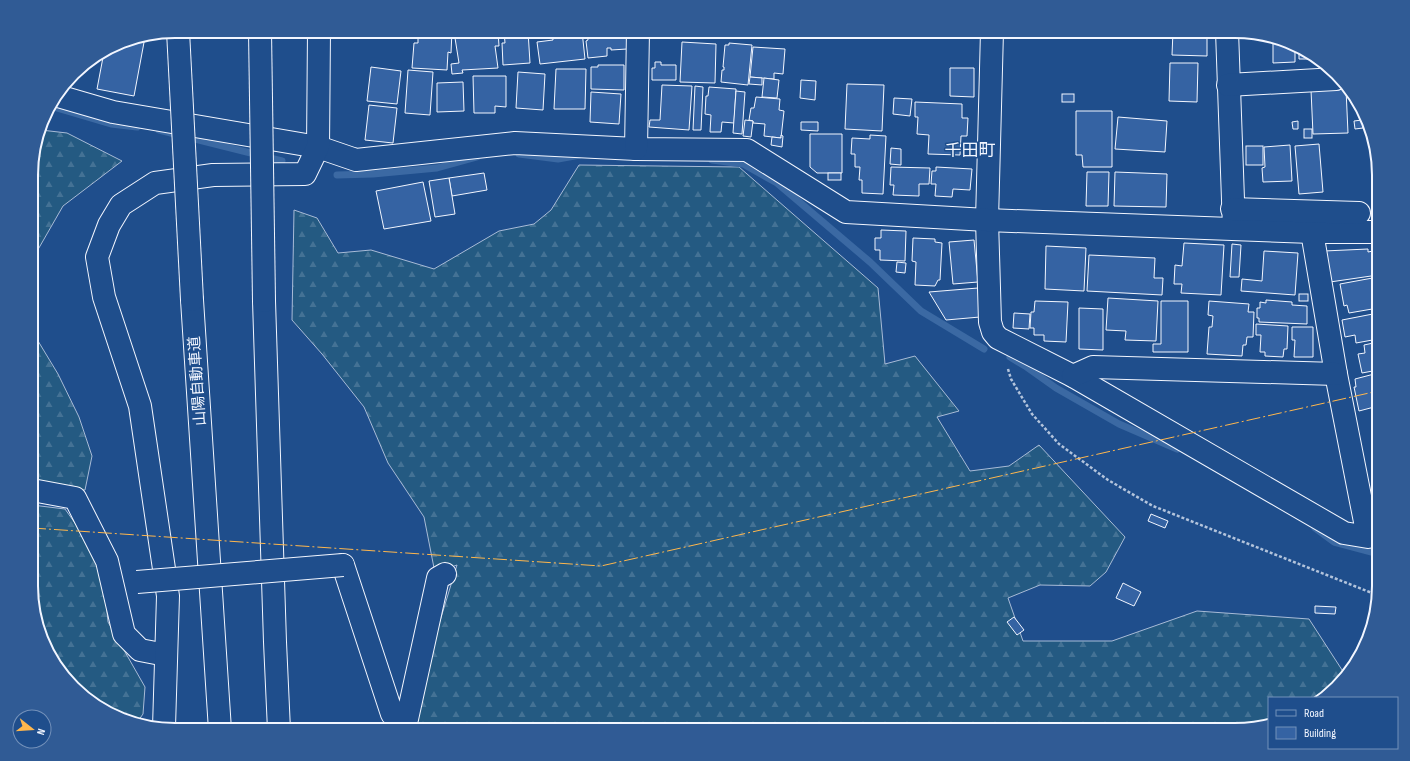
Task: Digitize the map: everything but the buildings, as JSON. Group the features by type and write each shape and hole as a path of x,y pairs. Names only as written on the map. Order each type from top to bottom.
{"main road":[{"name":"山陽自動車道","path":"178,38 192,300 220,723"},
{"path":"260,38 264,301 274,634 279,723"},
{"path":"164,722 168,596 140,406 104,297 97,257 109,225 121,205 155,183 214,175 305,174 318,147 319,38"},
{"path":"636,149 638,38"},
{"path":"992,38 988,220 990,322 993,332 998,338 1074,376 1344,533 1368,537 1336,374 1312,232"},
{"path":"1227,38 1233,219"},
{"path":"1228,85 1332,79"},
{"path":"62,97 113,112 318,147 356,160 514,143 636,149 747,150 846,212 988,220 1233,219 1359,213"},
{"path":"1233,219 1312,232 1372,232"},
{"path":"1074,376 1093,367 1336,374"},
{"path":"38,491 75,498 107,561 124,634 140,650 166,656"},
{"path":"116,596 137,582 343,565 392,714 401,720 408,719 438,578 445,574"}],"path":[{"path":"998,338 1011,379 1032,414 1059,444 1108,480 1153,506 1372,593"}],"green space":[{"path":"46,131 67,133 122,161 63,206 38,250 38,166"},
{"path":"579,165 739,167 878,288 885,364 915,356 959,411 937,417 970,471 1009,466 1039,445 1125,537 1106,572 1090,586 1040,585 1008,598 1023,641 1112,641 1197,611 1309,619 1342,670 1325,689 1315,697 1268,697 1268,719 1244,723 409,723 457,565 435,573 424,517 388,463 364,407 322,354 292,320 294,210 317,218 338,253 371,250 434,269 499,231 534,224 551,210"},
{"path":"38,341 58,374 79,417 92,456 85,490 64,489 38,483"},
{"path":"38,506 65,509 102,561 108,622 145,687 143,714 140,718 123,713 99,700 72,676 52,647 48,638 39,604"}],"waterway":[{"path":"55,108 111,124 137,127"},
{"path":"159,130 282,161"},
{"path":"519,154 558,159 580,155"},
{"path":"337,175 373,174 437,168 477,157"},
{"path":"712,160 743,164 777,183 870,262 921,311 984,349"},
{"path":"1010,357 1056,388 1119,424 1177,449"},
{"path":"1315,528 1334,542 1372,552"}],"power":[{"path":"38,528 601,566 1372,392"}],"district":[{"name":"千田町","path":"970,150"}]}
